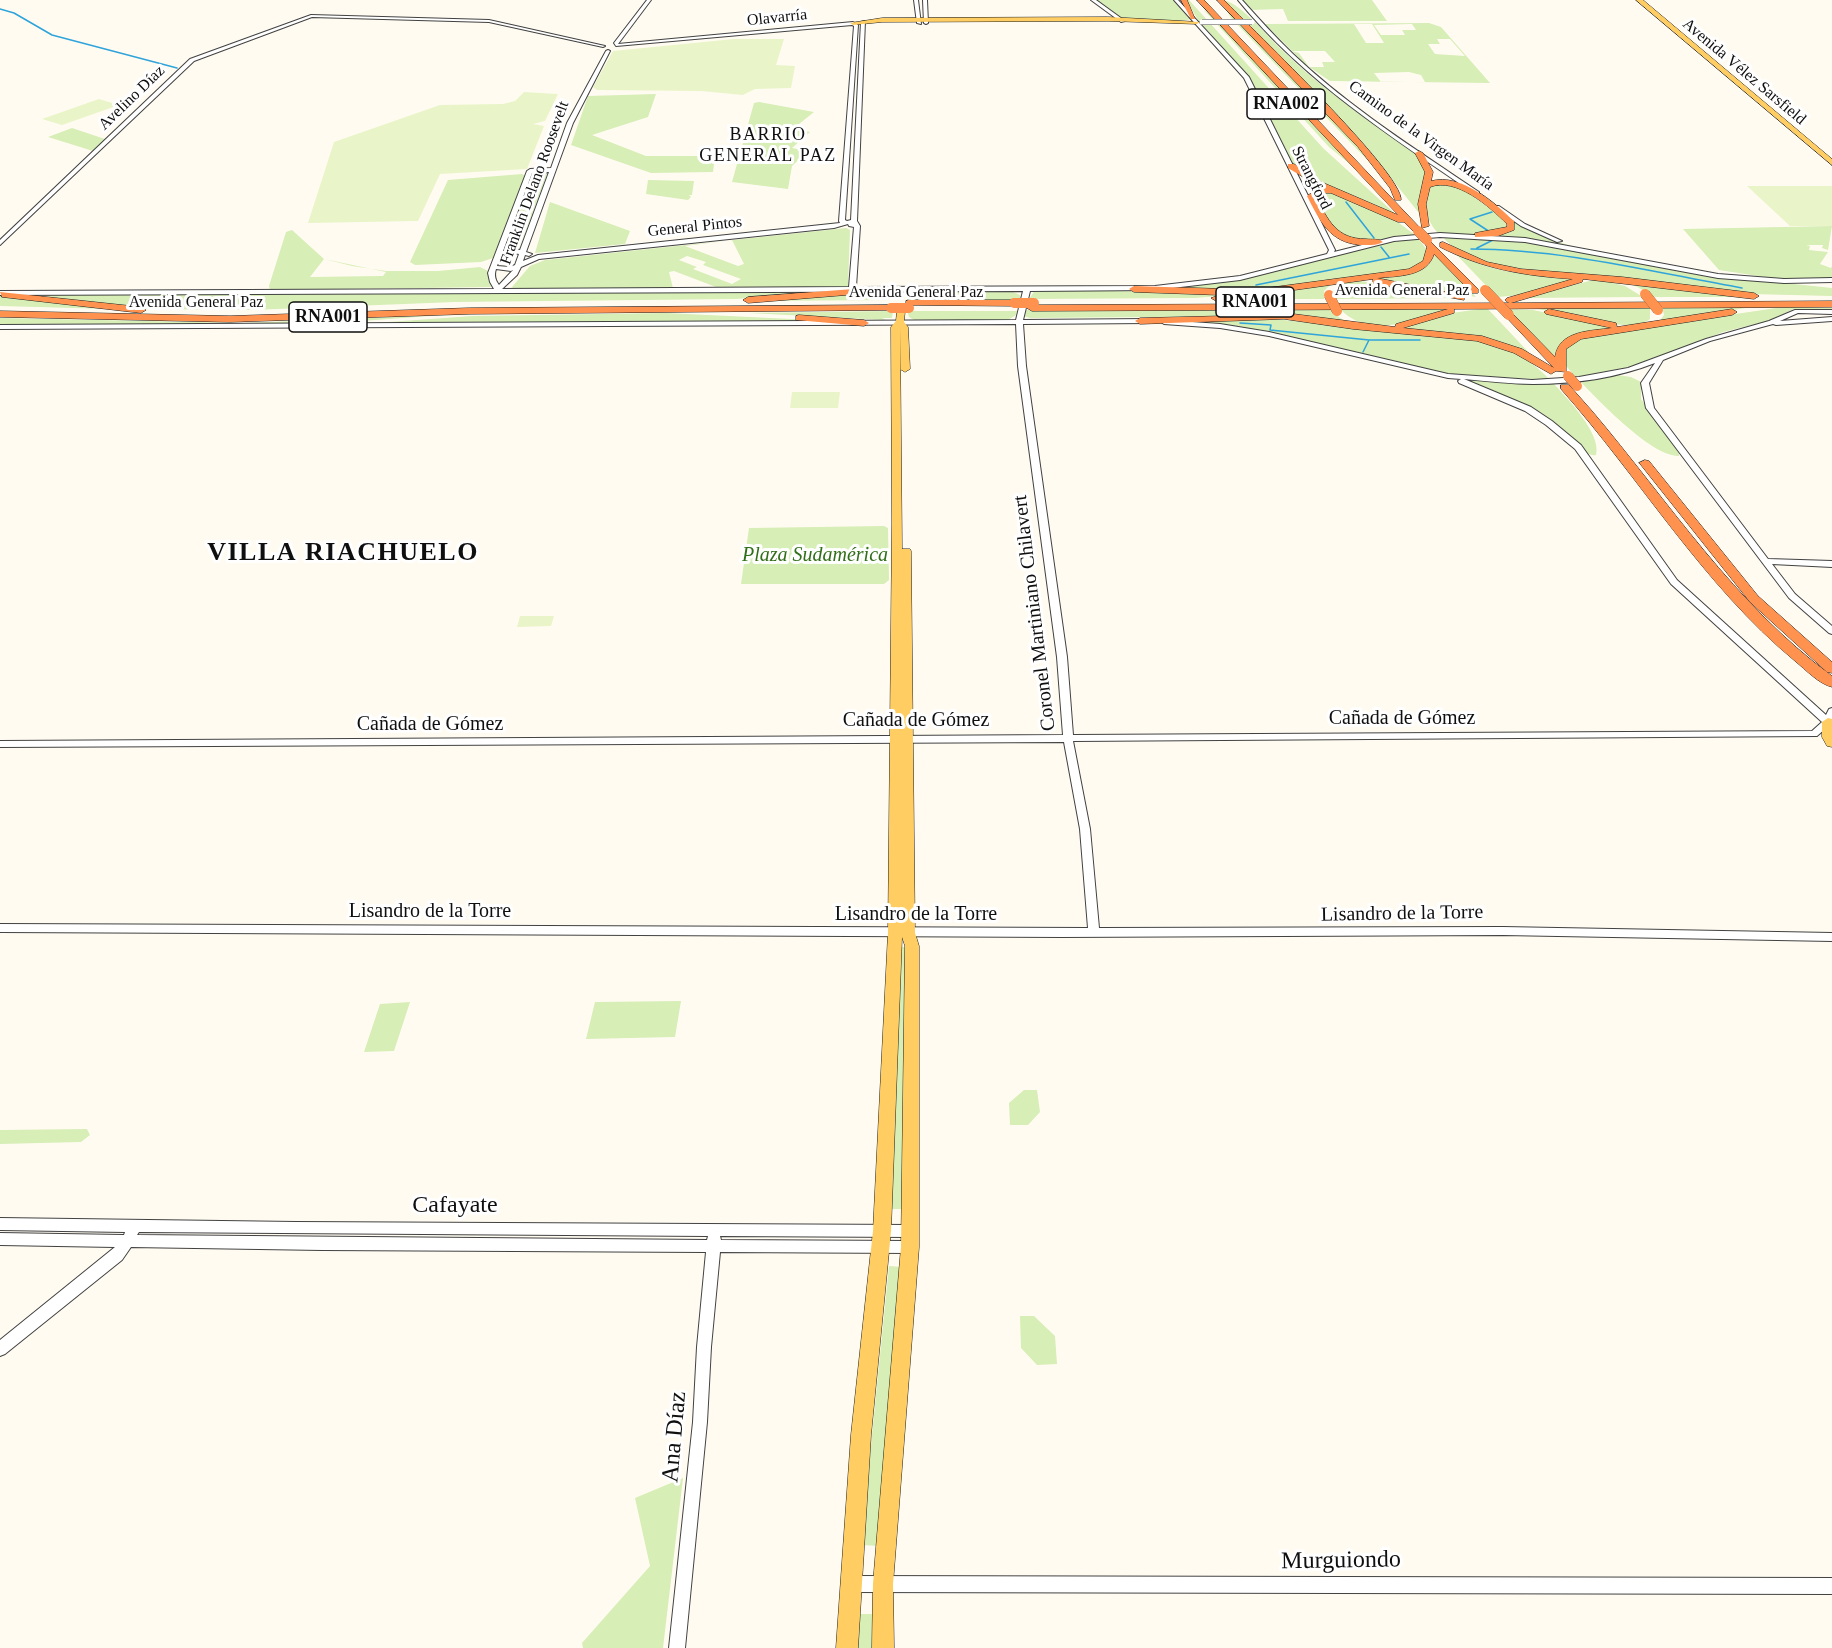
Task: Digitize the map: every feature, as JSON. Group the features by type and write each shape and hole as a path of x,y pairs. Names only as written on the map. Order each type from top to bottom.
{"highway":[{"path":"1184,0 1197,21"},
{"name":"RNA002","path":"1192,0 1318,139"},
{"name":"RNA002","path":"1200,0 1387,199"},
{"name":"RNA002","path":"1212,0 1398,198 1422,229"},
{"name":"RNA002","path":"1220,0 1361,145 1394,188 1398,198"},
{"path":"1230,0 1254,20"},
{"name":"RNA002","path":"1326,147 1422,229 1478,297 1506,309 1563,378"},
{"path":"1291,166 1310,180 1374,205 1422,229 1422,204 1428,167 1419,153"},
{"path":"1426,186 1441,181 1459,186 1514,222 1504,231 1478,235"},
{"path":"1338,191 1320,190 1309,196 1328,233 1348,241 1379,242"},
{"path":"1195,304 1350,279 1401,274 1419,268 1430,258 1435,242 1473,261 1503,270 1608,278 1775,299"},
{"path":"1506,309 1597,277"},
{"path":"1506,309 1641,327 1656,319 1658,310 1645,294 1633,286 1608,278"},
{"path":"1350,279 1478,297 1400,326 1378,328 1356,324 1337,311 1329,295 1334,285 1350,279"},
{"path":"1134,289 1280,290"},
{"path":"660,307 880,290"},
{"path":"1,293 183,314"},
{"name":"Avenida General Paz","path":"0,309 183,314 463,305 900,308 1478,297 1506,309 1794,308 1832,304"},
{"name":"Avenida General Paz","path":"1506,309 1832,299"},
{"path":"1195,304 1378,328 1478,338 1518,351 1563,378 1643,461 1754,599 1832,669"},
{"path":"660,307 864,323"},
{"name":"Avenida General Paz","path":"0,314 230,320 660,307"},
{"path":"1794,308 1725,313 1591,333 1568,340 1558,357 1563,378 1741,602 1802,660 1832,683"},
{"path":"323,325 554,310"},
{"path":"1140,321 1295,318"}],"main road":[{"name":"Avenida Vélez Sarsfield","path":"1639,0 1832,164"},
{"name":"Olavarría","path":"854,24 1197,21"},
{"path":"847,1648 863,1413 881,1239 901,933 904,346 904,327 900,308 902,290"},
{"path":"1830,720 1828,737 1832,744"},
{"path":"883,1648 883,1584 910,1239 912,946 901,933"}],"street":[{"path":"617,45 603,46 602,49 608,51 617,45 649,0"},
{"path":"916,0 922,22"},
{"path":"922,22 926,0"},
{"path":"1093,0 1121,21"},
{"name":"Strangford","path":"1176,0 1246,77 1291,166 1309,196"},
{"name":"Camino de la Virgen María","path":"1240,0 1254,20 1318,78 1514,222 1552,238 1611,257"},
{"name":"Avelino Díaz","path":"0,243 192,60 311,16 487,21 603,46"},
{"name":"Olavarría","path":"1197,21 1254,20"},
{"path":"852,290 863,23"},
{"path":"854,24 842,221 855,224"},
{"name":"Olavarría","path":"617,45 854,24"},
{"name":"Franklin Delano Roosevelt","path":"553,170 530,171 493,267 491,278 497,289 513,277 580,99 608,51"},
{"name":"General Pintos","path":"493,267 504,270 538,257 846,223"},
{"name":"Strangford","path":"1328,233 1332,250 1330,255"},
{"name":"Avenida General Paz","path":"1,293 497,289 1134,289 1240,278 1379,242 1428,236 1478,235 1525,240 1693,273 1832,286"},
{"name":"General Pintos","path":"497,254 513,251 538,257"},
{"name":"Avenida General Paz","path":"1784,281 1832,280"},
{"name":"Coronel Martiniano Chilavert","path":"1027,288 1019,322 1022,366 1062,657 1068,739 1085,829 1094,933"},
{"name":"Avenida General Paz","path":"0,327 864,323 900,308 1019,322 1140,321 1206,325 1269,334 1448,376 1532,382 1614,374 1662,359 1708,340 1763,325 1807,319 1832,319"},
{"path":"1794,308 1796,317 1807,319"},
{"name":"Avenida General Paz","path":"1763,325 1794,308 1832,312"},
{"path":"1662,359 1654,366 1646,383 1650,408 1792,596 1832,631"},
{"path":"1614,374 1632,376 1646,383"},
{"path":"1448,376 1528,409 1550,423 1578,447 1674,582 1830,720"},
{"path":"1766,561 1832,564"},
{"name":"Cañada de Gómez","path":"0,744 1814,734 1830,720"},
{"name":"Lisandro de la Torre","path":"0,928 901,933 1503,931 1832,937"},
{"name":"Cafayate","path":"0,1224 715,1230 881,1239"},
{"path":"0,1349 117,1256 128,1241 135,1225"},
{"name":"Ana Díaz","path":"677,1648 700,1422 704,1347 715,1230"},
{"name":"Cafayate","path":"0,1239 714,1246 910,1239"},
{"name":"Murguiondo","path":"850,1584 1117,1587 1451,1584 1832,1586"}],"green space":[{"path":"1097,0 1175,0 1192,19 1180,21 1125,20"},
{"path":"1186,0 1189,0 1323,148 1402,220 1376,205 1316,181 1294,166 1248,75 1198,20"},
{"path":"1223,0 1238,7 1297,65 1330,92 1417,154 1426,167 1423,218 1382,167"},
{"path":"1243,0 1372,0 1387,21 1288,21 1283,9 1250,10"},
{"path":"1225,8 1358,145 1375,168 1231,18"},
{"path":"1203,9 1216,19 1356,169 1329,147"},
{"path":"1429,23 1441,27 1490,83 1410,82 1425,82 1421,75 1409,72 1374,73 1381,82 1330,81 1309,67 1324,67 1322,62 1335,62 1325,51 1292,51 1265,24","holes":["1354,24 1372,24 1384,43 1366,43","1412,24 1416,30 1402,30 1405,35 1381,35 1374,25","1437,39 1450,39 1465,56 1435,54 1428,44 1440,44"]},
{"path":"734,39 784,39 776,65 795,66 791,88 755,89 743,95 701,91 597,90 593,87 613,51"},
{"path":"1292,51 1299,53 1309,67 1306,65"},
{"path":"524,92 558,94 545,121 533,124 544,126 527,169 440,174 418,221 308,223 334,142 440,105 503,104 515,101"},
{"path":"656,94 648,117 592,135 646,156 715,156 713,172 651,173 571,145 588,96"},
{"path":"99,99 119,105 62,125 42,119"},
{"path":"754,103 814,112 794,128 810,132 792,148 808,151 792,166 788,189 732,182"},
{"path":"72,128 105,139 93,151 48,137"},
{"path":"548,172 519,249 505,249 533,173"},
{"path":"522,174 526,176 493,258 481,262 415,265 410,262 448,180"},
{"path":"648,180 694,181 692,195 689,195 691,197 688,200 646,194"},
{"path":"1437,182 1463,189 1506,220 1507,228 1477,234 1439,234 1428,218 1427,206 1429,187"},
{"path":"1747,186 1832,186 1832,226 1790,226"},
{"path":"1330,191 1383,211 1415,235 1367,241 1335,235 1315,196"},
{"path":"550,202 630,231 625,244 535,253"},
{"path":"1513,221 1550,239 1583,250 1495,235 1514,228"},
{"path":"1832,226 1828,250 1822,248 1823,245 1806,245 1810,246 1809,250 1828,252 1820,264 1831,268 1832,266 1832,279 1784,280 1719,270 1683,229"},
{"path":"846,228 850,230 848,286 845,288 514,289 512,287 530,266 545,260 726,241 685,246 738,266 744,264 732,240","holes":["687,256 706,262 703,265 741,279 732,284 693,269 697,267 679,260","674,271 716,287 673,288 669,272"]},
{"path":"292,230 324,259 310,277 383,276 386,272 370,269 438,271 480,267 488,271 491,287 270,290 269,286 286,232"},
{"path":"1441,236 1512,240 1689,273 1832,288 1832,296 1750,294 1504,269 1455,249"},
{"path":"1418,238 1427,250 1425,261 1413,269 1249,291 1169,289 1240,280 1381,244"},
{"path":"1453,251 1500,270 1533,275 1584,278 1522,295 1497,297"},
{"path":"1434,253 1476,297 1368,279 1417,271 1431,261"},
{"path":"1597,279 1625,286 1643,297 1523,298"},
{"path":"1361,281 1452,298 1335,299 1335,291 1347,282"},
{"path":"1332,283 1324,291 1324,299 1219,299"},
{"path":"1632,284 1749,297 1655,297"},
{"path":"1035,290 1252,293 1195,298 1029,299"},
{"path":"840,291 736,299 455,302 252,310 150,309 36,295"},
{"path":"1011,291 1020,295 1020,300 907,300 910,295 917,292"},
{"path":"884,292 892,296 892,300 750,301"},
{"path":"0,296 14,296 111,309 0,306"},
{"path":"1650,306 1650,319 1640,324 1626,325 1592,321 1529,307"},
{"path":"1662,306 1757,306 1658,323 1664,315"},
{"path":"1457,307 1412,321 1380,326 1365,324 1351,318 1339,308"},
{"path":"1783,307 1832,308 1832,311 1794,309 1768,321 1723,332 1639,365 1576,377 1566,366 1564,350 1580,337"},
{"path":"1222,308 1328,308 1352,324"},
{"path":"1487,308 1534,358 1479,336 1398,329 1452,313"},
{"path":"1196,309 1270,316 1030,318 1023,316 1025,310"},
{"path":"1508,309 1533,310 1622,328 1592,331 1574,336 1559,348 1554,357"},
{"path":"893,311 892,318 882,318 886,320 748,313"},
{"path":"907,311 1017,311 1016,315 1008,320 914,320 909,317"},
{"path":"666,313 834,321 361,324 472,316"},
{"path":"444,315 321,324 0,325 0,318 243,323"},
{"path":"1272,319 1466,337 1511,351 1531,363 1550,380 1449,374 1267,332 1216,324 1164,321"},
{"path":"1617,375 1631,377 1641,382 1641,399 1679,456 1668,454 1641,438 1580,381"},
{"path":"1459,379 1553,383 1589,427 1594,437 1596,455 1588,454 1555,426 1529,410"},
{"path":"792,392 840,392 838,408 790,408"},
{"name":"Plaza Sudamérica","path":"884,526 888,528 889,580 884,584 741,584 749,528"},
{"path":"520,616 554,616 551,626 517,627"},
{"path":"899,947 907,947 906,1209 891,1209"},
{"path":"681,1001 675,1037 586,1039 595,1002"},
{"path":"410,1002 394,1051 364,1052 380,1004"},
{"path":"1024,1090 1037,1090 1040,1112 1028,1125 1010,1125 1009,1103"},
{"path":"87,1129 90,1135 81,1142 0,1144 0,1130"},
{"path":"889,1266 903,1267 880,1546 861,1545"},
{"path":"1020,1316 1034,1316 1055,1336 1057,1364 1037,1365 1021,1348"},
{"path":"683,1478 663,1648 583,1648 582,1643 650,1566 635,1498"},
{"path":"858,1614 876,1614 875,1648 857,1648"}],"waterway":[{"path":"0,9 14,13 52,35 177,68"},
{"path":"1346,202 1374,238"},
{"path":"1490,232 1470,219 1492,212"},
{"path":"1477,248 1495,239"},
{"path":"1381,247 1389,257"},
{"path":"1471,249 1573,257 1742,288"},
{"path":"1256,285 1409,254"},
{"path":"1240,323 1271,325 1270,330 1369,340"},
{"path":"1363,352 1369,340"},
{"path":"1369,340 1420,340"}],"district":[{"name":"BARRIO GENERAL PAZ","path":"768,145"},
{"name":"VILLA RIACHUELO","path":"343,553"}]}
